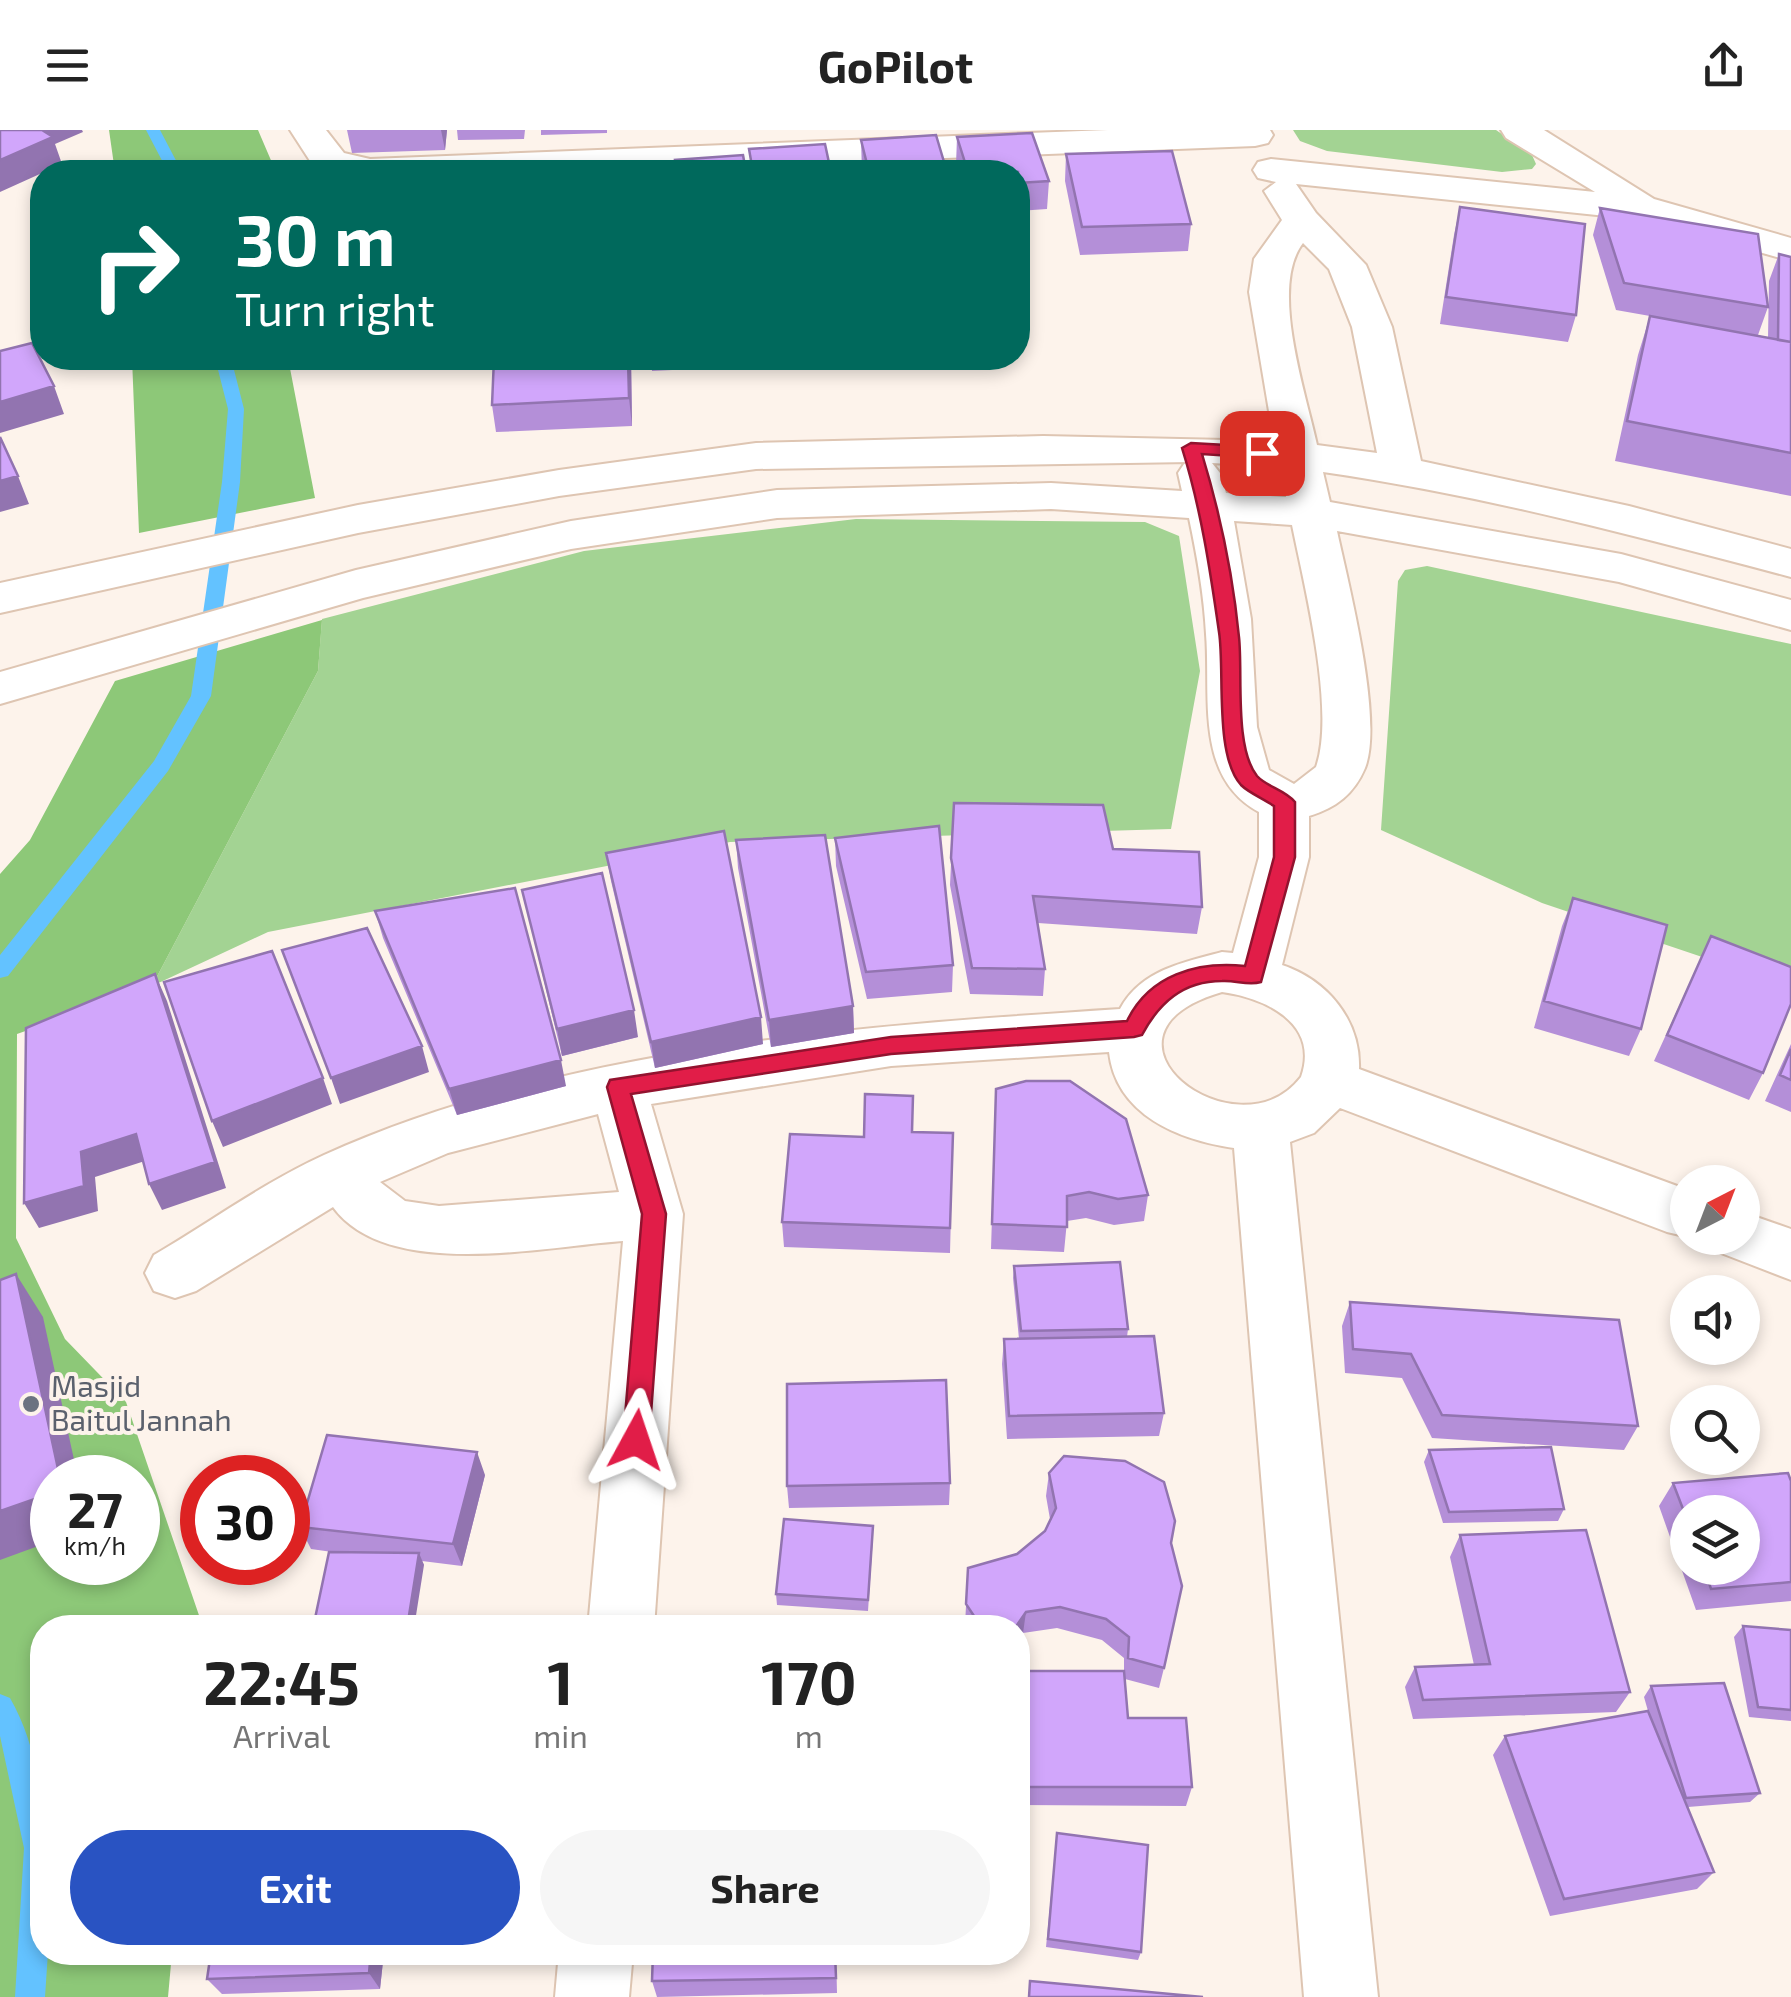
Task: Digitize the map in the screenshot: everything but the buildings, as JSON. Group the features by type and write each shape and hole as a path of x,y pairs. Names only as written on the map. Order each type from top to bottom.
{"street":[{"path":"308,130 321,156 329,160"},
{"path":"1519,130 1648,209"},
{"path":"603,160 1254,132 1301,220 1347,266 1372,327 1402,470"},
{"path":"1271,170 1648,209 1791,250"},
{"path":"1191,448 1208,505 1230,638 1237,750 1248,780 1284,802 1302,802 1318,795 1332,780 1341,766 1345,737 1335,627 1296,455 1272,316 1272,262 1301,220"},
{"path":"0,598 358,520 559,484 756,456 1191,448 1296,455 1402,470 1629,520 1791,563"},
{"path":"0,688 356,585 571,535 777,504 1051,496 1310,512 1621,568 1791,615"},
{"path":"1253,976 1284,857 1284,802"},
{"path":"1222,972 1253,976 1284,988 1309,1006 1327,1029 1334,1056 1330,1081 1314,1103 1290,1120 1260,1127 1226,1127 1192,1118 1164,1102 1144,1079 1135,1051 1134,1029 1145,1006 1166,988 1191,977 1222,972"},
{"path":"175,1273 341,1173 437,1133 618,1087 891,1046 1134,1029"},
{"path":"1330,1081 1670,1207"},
{"path":"618,1087 654,1214 622,1615"},
{"path":"1260,1127 1341,1997"},
{"path":"341,1173 367,1208 394,1224 440,1230 654,1214"},
{"path":"1760,1243 1791,1255"},
{"path":"592,1997 595,1965"}],"green space":[{"path":"109,130 258,130 271,160 113,160"},
{"path":"1293,130 1496,130 1532,155 1536,164 1532,169 1502,172 1327,151 1300,141"},
{"path":"132,370 290,370 315,498 139,533"},
{"path":"856,519 1145,522 1179,536 1200,671 1171,829 730,842 268,932 152,986 318,671 322,619 584,551"},
{"path":"1427,566 1791,644 1791,987 1542,903 1381,830 1398,581 1405,570"},
{"path":"322,620 318,671 152,986 17,1034 16,1238 65,1339 126,1402 144,1455 30,1455 30,1585 160,1585 160,1501 180,1560 180,1585 189,1585 199,1615 30,1615 30,1965 171,1965 168,1997 0,1997 0,874 30,840 115,681"}],"waterway":[{"path":"153,130 169,160"},
{"path":"0,970 161,766 201,696 231,482 236,409 226,370"},
{"path":"0,1708 13,1731 30,1808"},
{"path":"30,1997 32,1965"}],"place":[{"name":"Masjid Baitul Jannah","path":"31,1404"}],"route":[{"path":"636,1440 654,1214 618,1087 891,1046 986,1036 1134,1029 1145,1006 1166,988 1191,977 1222,972 1253,976 1284,857 1284,802 1248,780 1237,750 1230,638 1208,505 1191,448 1262,453"}]}
